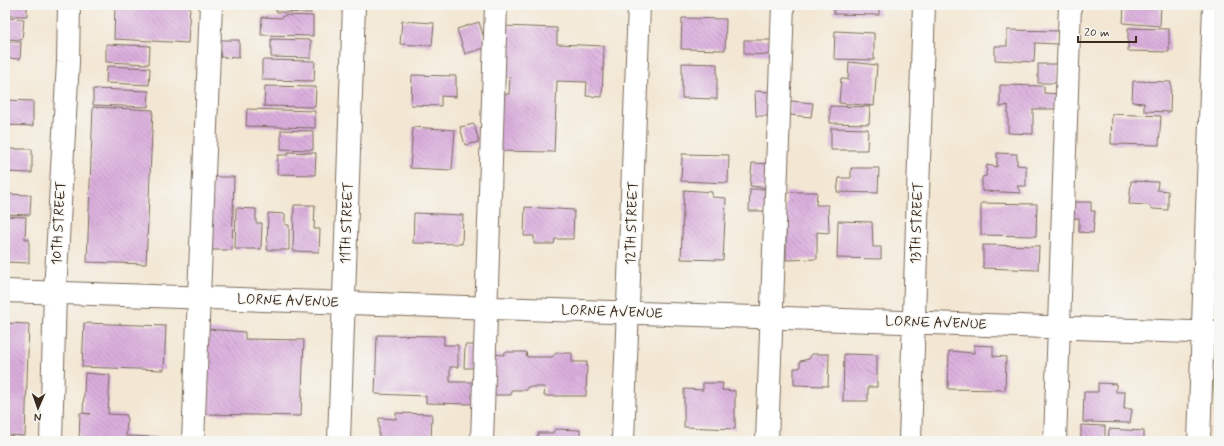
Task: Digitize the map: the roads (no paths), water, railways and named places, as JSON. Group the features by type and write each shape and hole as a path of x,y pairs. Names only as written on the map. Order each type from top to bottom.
{"street":[{"name":"10TH STREET","path":"51,441 56,292 68,62 69,5"},
{"path":"193,441 210,5"},
{"name":"11TH STREET","path":"339,441 354,5"},
{"path":"482,441 496,5"},
{"name":"12TH STREET","path":"623,441 639,5"},
{"path":"767,441 783,5"},
{"name":"13TH STREET","path":"910,441 924,5"},
{"path":"1055,441 1070,5"},
{"path":"1199,441 1211,333 1214,5"},
{"name":"LORNE AVENUE","path":"5,291 1211,333"}]}
